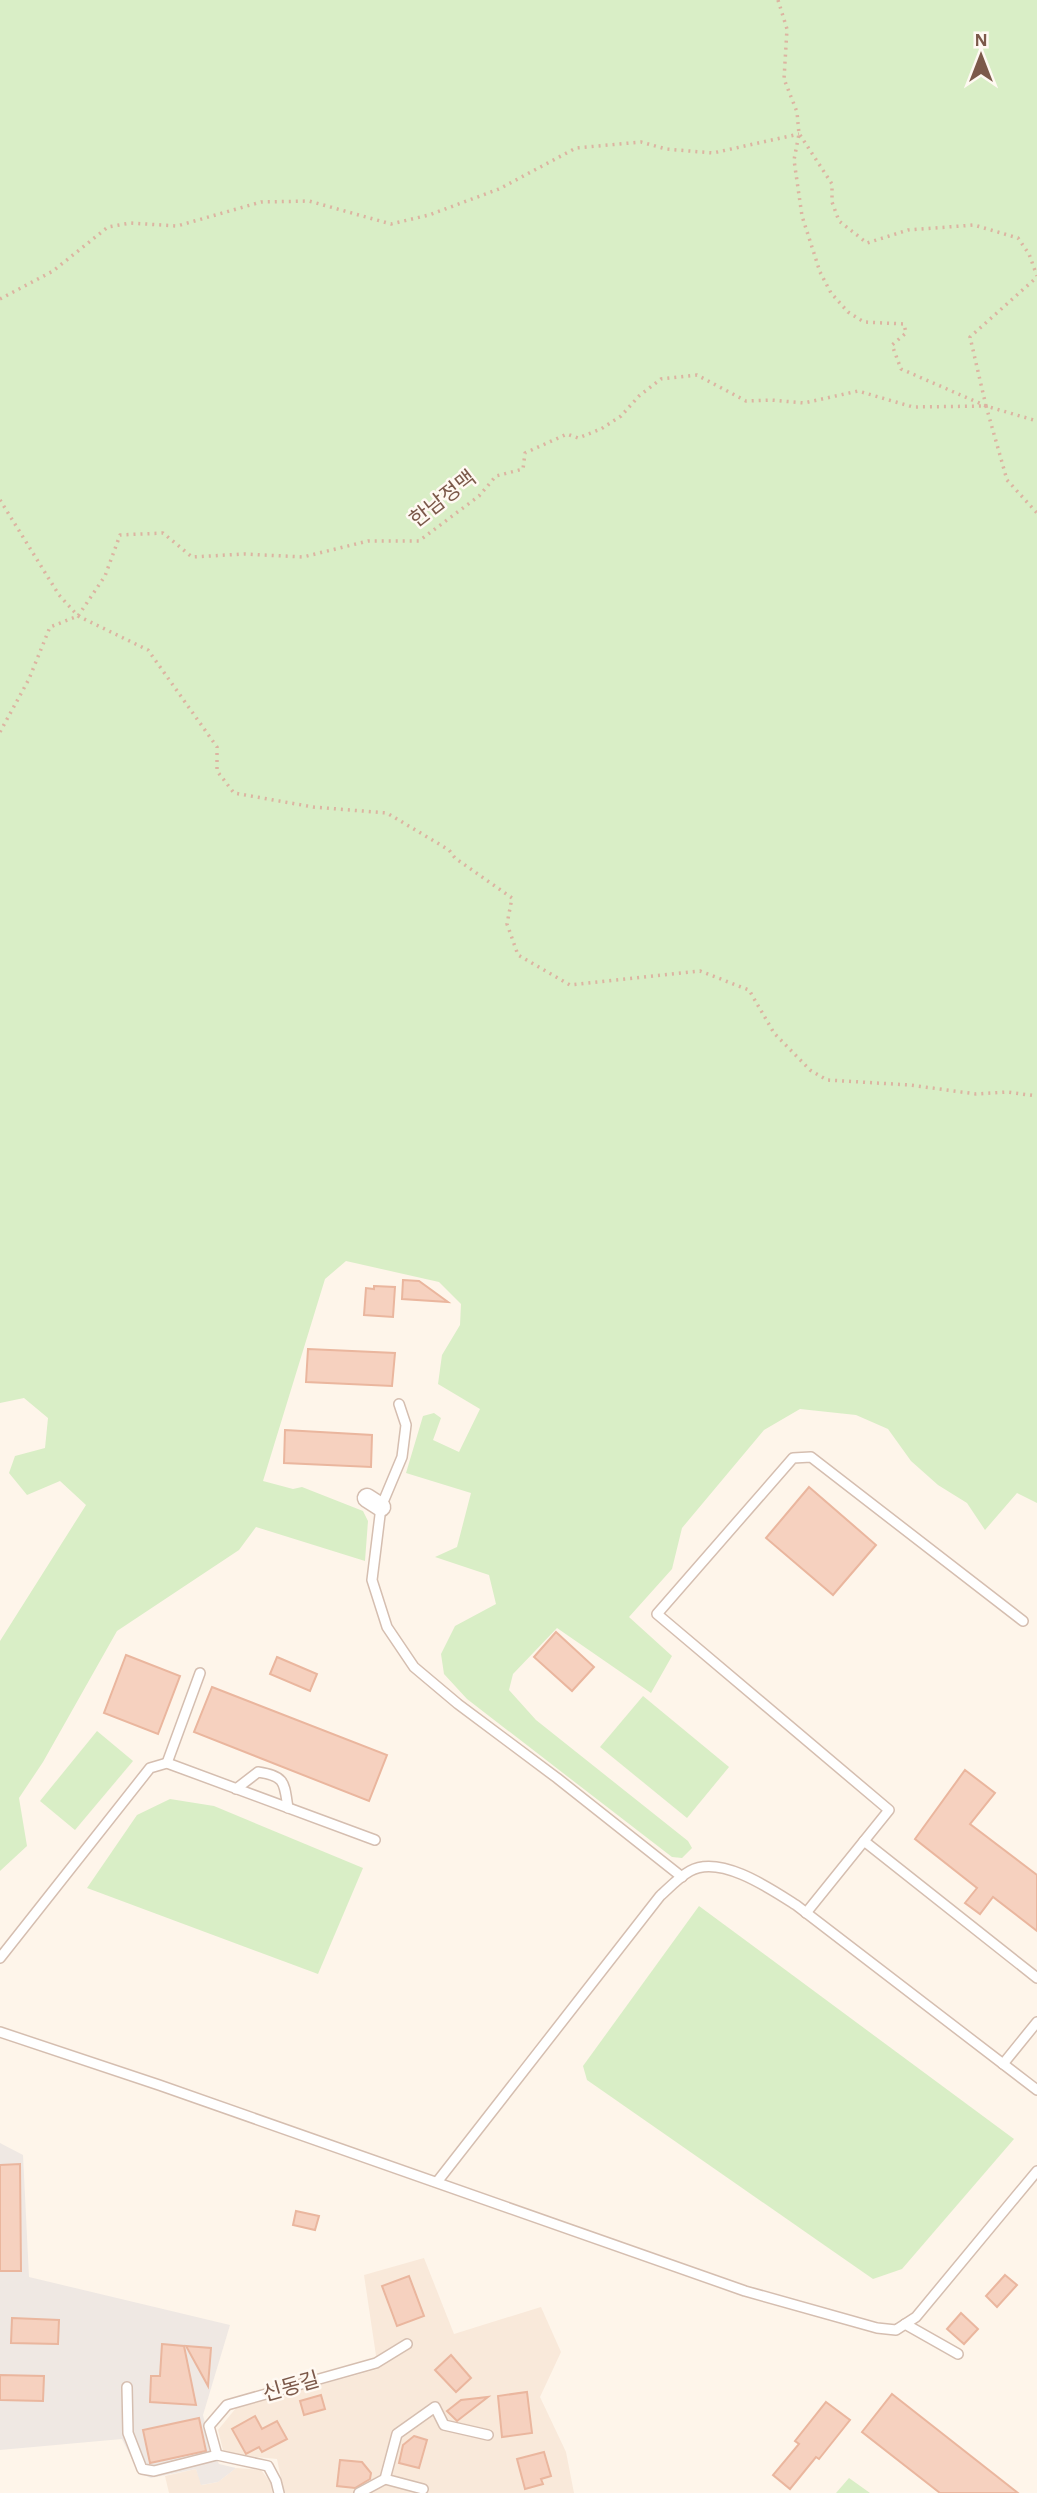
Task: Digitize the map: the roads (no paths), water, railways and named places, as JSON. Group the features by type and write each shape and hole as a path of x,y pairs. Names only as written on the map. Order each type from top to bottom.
{"lane":[{"path":"399,1404 406,1425 402,1457 374,1503 372,1580 387,1627 414,1667 682,1877"},
{"path":"806,1913 889,1810 657,1614 793,1458 811,1457 1023,1621"},
{"path":"167,1763 200,1673"},
{"path":"0,1958 150,1768 167,1763 375,1840"},
{"path":"236,1788 258,1772 275,1774 285,1783 288,1808"},
{"path":"864,1841 1037,1978"},
{"path":"437,2182 660,1896 691,1870 720,1867 757,1880 806,1913 1037,2090"},
{"path":"1003,2064 1037,2022"},
{"path":"0,2032 159,2085 745,2291 877,2328 896,2330 916,2317 1037,2171"},
{"path":"905,2324 958,2354"},
{"name":"신동길","path":"217,2455 209,2426 227,2405 376,2363 407,2344"},
{"path":"127,2387 128,2433 142,2469 154,2471 217,2455 268,2466 279,2493"},
{"path":"385,2479 397,2434 435,2407 444,2425 488,2435"},
{"path":"359,2493 385,2479 423,2488"}]}
